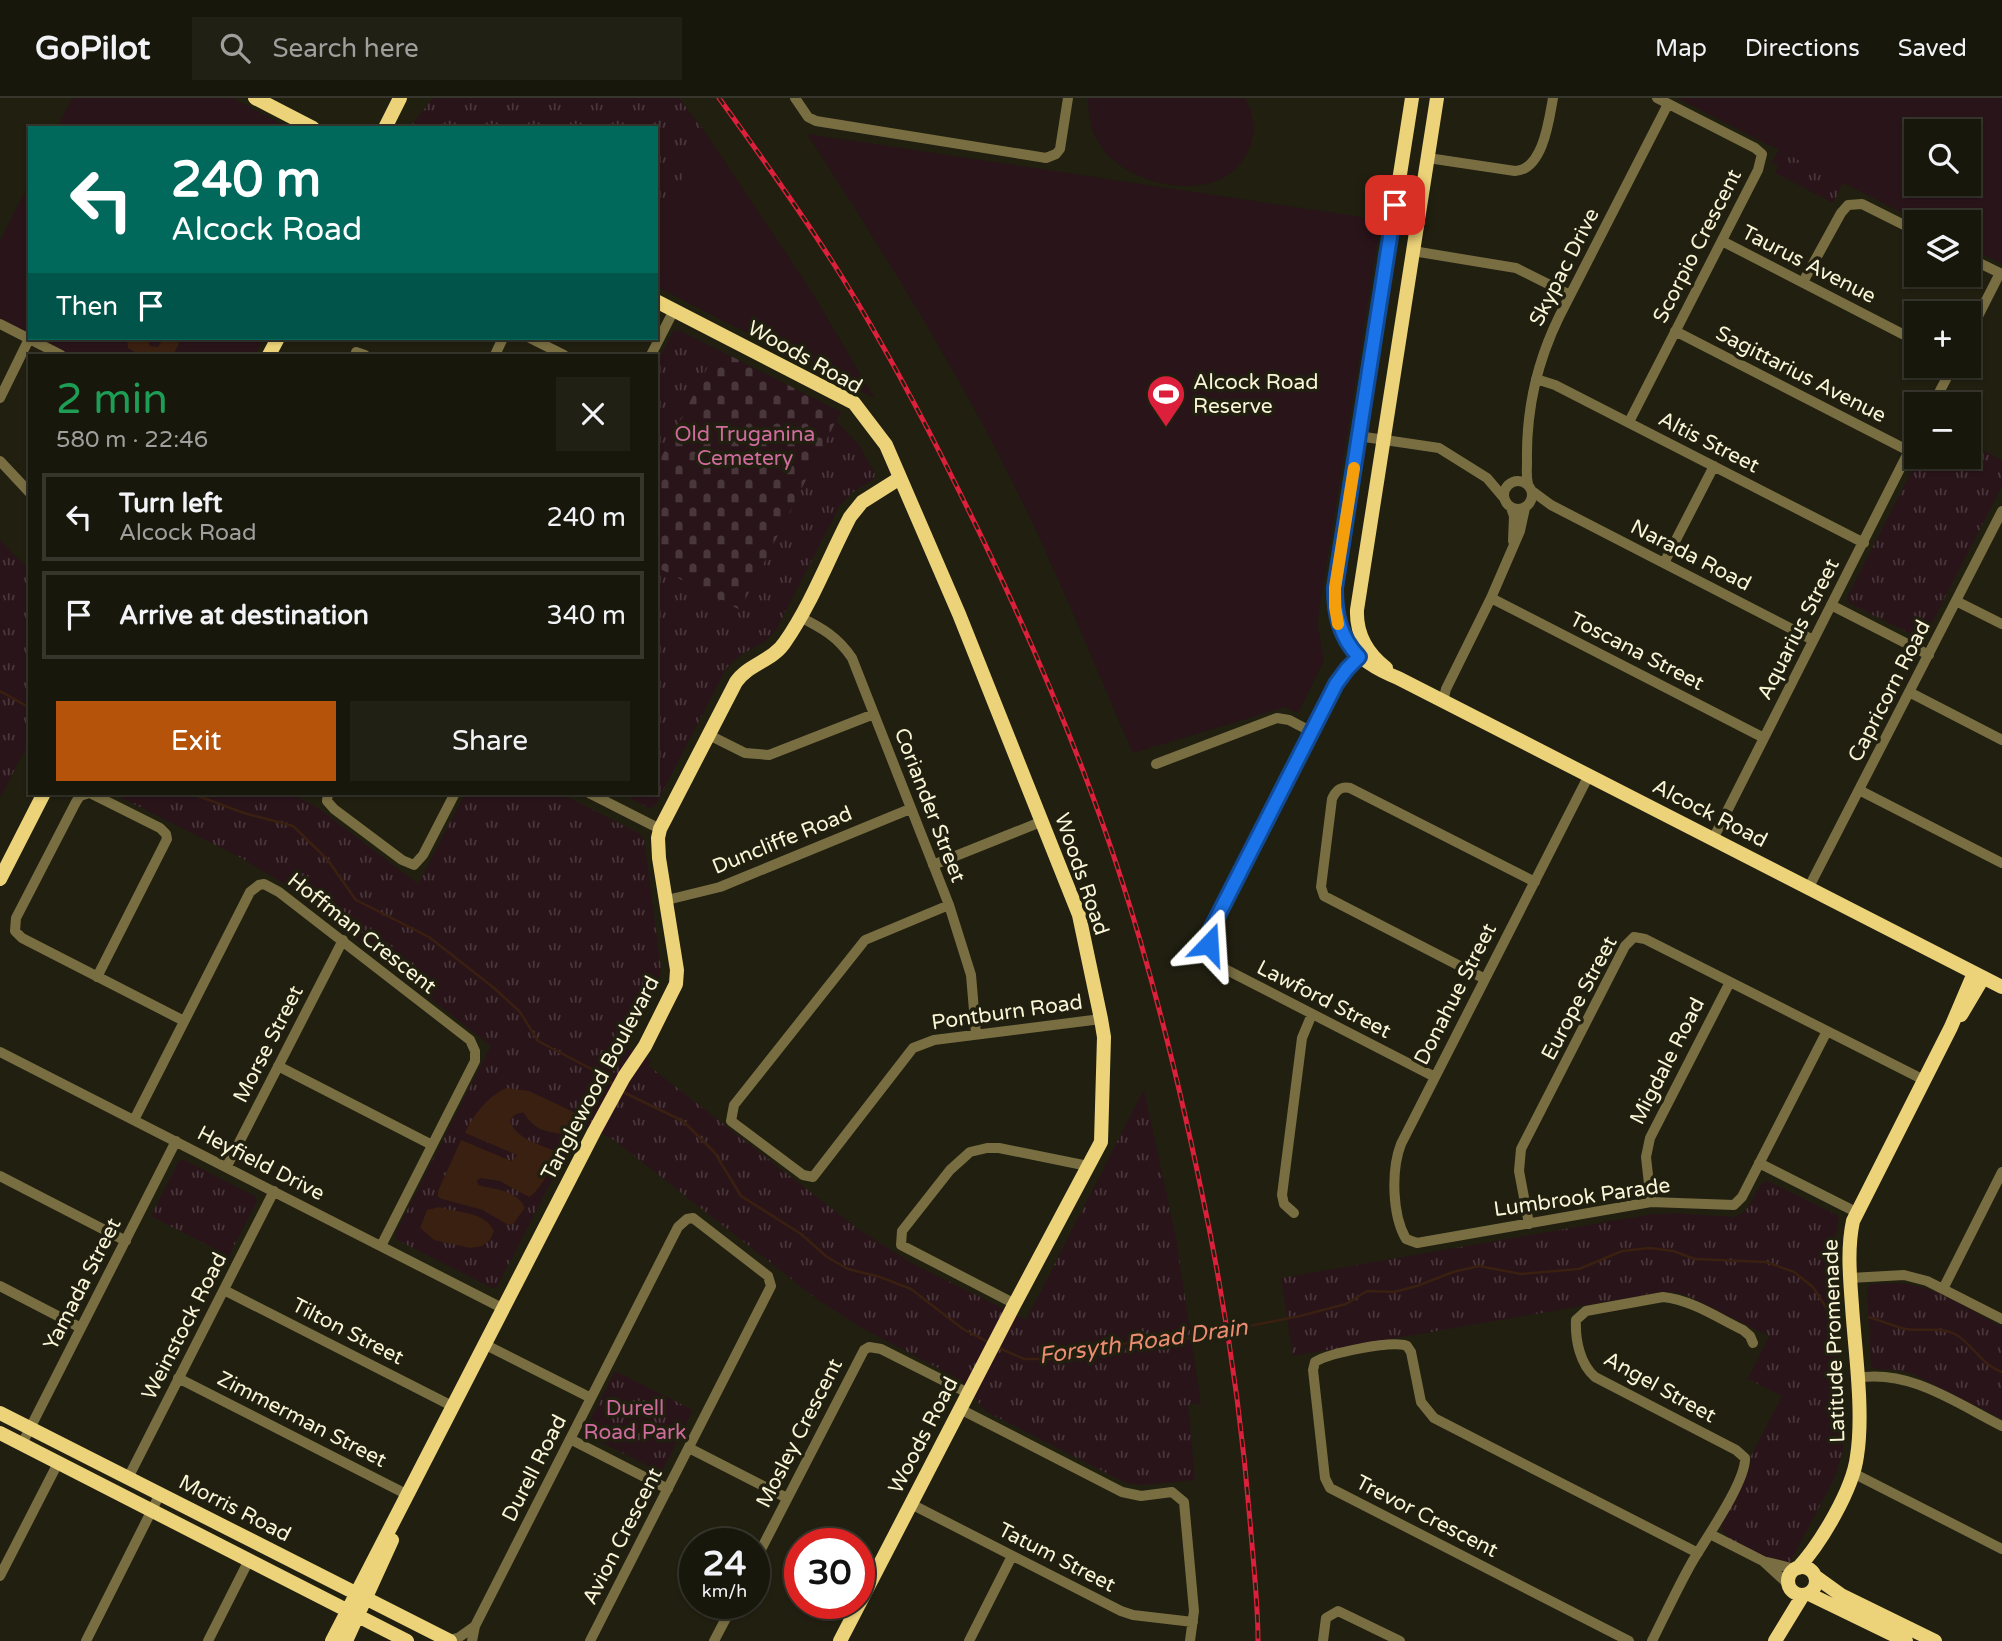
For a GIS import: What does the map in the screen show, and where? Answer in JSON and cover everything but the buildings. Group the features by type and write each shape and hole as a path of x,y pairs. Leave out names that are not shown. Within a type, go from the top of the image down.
{"street":[{"path":"255,98 309,126"},
{"path":"386,126 400,98"},
{"path":"795,98 808,117 816,121 1046,158 1060,149 1068,98"},
{"name":"Alcock Road","path":"1412,98 1335,588 1339,625 1364,653 1371,666 2002,987"},
{"path":"1364,653 1357,610 1437,98"},
{"path":"1428,158 1515,171 1524,170 1532,163 1546,133 1553,98"},
{"name":"Scorpio Crescent","path":"1629,422 1758,170 1762,154 1657,98"},
{"name":"Skypac Drive","path":"1530,488 1527,458 1530,415 1536,379 1549,338 1668,104"},
{"path":"1803,282 1848,205 1862,204 1904,225"},
{"name":"Taurus Avenue","path":"1721,241 1904,335"},
{"path":"1413,251 1516,268 1570,295"},
{"path":"1981,264 2001,274 1981,312"},
{"name":"Woods Road","path":"658,302 854,403 886,445 959,614 1079,915 1104,1037 1101,1142 840,1641"},
{"path":"652,354 674,310"},
{"path":"0,324 28,338"},
{"name":"Sagittarius Avenue","path":"1675,331 1904,448"},
{"path":"0,398 29,340"},
{"path":"31,340 59,354"},
{"path":"534,340 562,354"},
{"name":"Altis Street","path":"1536,379 1555,385 1864,543"},
{"path":"1358,436 1439,448 1486,478 1511,508 1514,516 1513,545"},
{"name":"Skypac Drive","path":"1512,483 1527,458"},
{"path":"0,461 28,491"},
{"name":"Aquarius Street","path":"1713,838 1904,461"},
{"path":"1664,563 1714,466"},
{"name":"Tanglewood Boulevard","path":"353,1614 408,1495 594,1132 663,1012 677,978 658,847 660,829 741,675 779,650 800,617 850,517 862,502 900,478"},
{"path":"1443,701 1446,688 1492,598 1520,531 1526,507 1532,499 1530,488 1522,481 1512,483 1486,478"},
{"path":"1504,498 1505,490 1512,483"},
{"name":"Narada Road","path":"1530,488 1550,505 1814,640"},
{"name":"Narada Road","path":"1526,507 1550,505"},
{"path":"1511,508 1526,507"},
{"name":"Capricorn Road","path":"1808,887 2002,512"},
{"name":"Toscana Street","path":"1492,598 1764,738"},
{"path":"1956,601 2002,624"},
{"path":"1831,605 1928,655"},
{"name":"Coriander Street","path":"800,617 832,634 844,645 852,658 949,905 971,975 976,1034"},
{"name":"Lawford Street","path":"1364,653 1340,678 1208,938 1217,965 1435,1077"},
{"path":"1909,692 2002,740"},
{"path":"709,735 745,753 769,755 874,714"},
{"path":"1156,764 1278,718 1289,720 1312,732"},
{"name":"Donahue Street","path":"1406,1239 1395,1186 1396,1161 1405,1136 1589,775"},
{"path":"1485,979 1324,896 1321,887 1332,799 1345,787 1357,791 1535,882"},
{"path":"1859,790 2002,863"},
{"path":"2,875 43,795"},
{"path":"83,795 76,802 16,918 15,931 22,938 184,1021"},
{"path":"93,795 160,828 167,839 97,977"},
{"path":"328,795 327,801 334,809 402,860 414,865 423,855 454,795"},
{"path":"593,795 660,829"},
{"name":"Duncliffe Road","path":"667,900 720,887 911,809"},
{"path":"933,865 1042,821"},
{"name":"Hoffman Crescent","path":"134,1120 254,887 264,884 270,886 343,940 474,1045 475,1061 381,1246"},
{"name":"Pontburn Road","path":"949,905 865,940 734,1105 730,1121 803,1175 813,1177 913,1048 934,1040 1101,1019"},
{"name":"Europe Street","path":"1529,1224 1520,1171 1521,1149 1629,940 1634,937 1646,939 1924,1080"},
{"name":"Morse Street","path":"227,1166 343,940"},
{"name":"Latitude Promenade","path":"1796,1568 1819,1543 1853,1473 1859,1438 1849,1238 1856,1212 1951,1027 1969,1004 1979,975"},
{"name":"Migdale Road","path":"1651,1202 1646,1164 1648,1143 1730,982"},
{"path":"1294,1213 1284,1204 1282,1195 1302,1038 1312,1014"},
{"name":"Lumbrook Parade","path":"1406,1239 1417,1243 1651,1202 1734,1205 1740,1200 1827,1031"},
{"name":"Heyfield Drive","path":"0,1052 504,1308"},
{"path":"278,1066 432,1145"},
{"name":"Yamada Street","path":"22,1444 176,1142"},
{"path":"1014,1305 901,1245 902,1231 950,1170 970,1153 999,1148 1088,1166"},
{"path":"1759,1163 1856,1212"},
{"path":"1943,1289 2002,1172"},
{"path":"0,1176 126,1241"},
{"name":"Weinstock Road","path":"128,1478 274,1191"},
{"name":"Durell Road","path":"472,1641 475,1626 678,1227 687,1219"},
{"name":"Avion Crescent","path":"590,1641 768,1292 771,1281 699,1221 687,1219"},
{"path":"1850,1278 1904,1275 1927,1280 2002,1319"},
{"path":"0,1286 81,1328"},
{"name":"Tilton Street","path":"224,1290 454,1407"},
{"name":"Angel Street","path":"1710,1534 1743,1471 1745,1458 1736,1450 1595,1377 1586,1368 1581,1357 1576,1324 1580,1315 1586,1311 1663,1297 1674,1298 1743,1331 1753,1343"},
{"name":"Trevor Crescent","path":"1629,1641 1330,1488 1325,1478 1312,1370 1315,1362 1328,1355 1368,1348 1398,1343 1407,1346 1413,1357 1421,1402 1434,1418 1698,1553"},
{"path":"486,1345 591,1398"},
{"name":"Mosley Crescent","path":"770,1532 864,1350 869,1347 881,1349 968,1393"},
{"path":"1857,1378 1887,1376 1906,1379 2002,1426"},
{"name":"Zimmerman Street","path":"178,1378 408,1495"},
{"path":"960,1409 1122,1492 1141,1496 1172,1493 1184,1502 1194,1604 1191,1641"},
{"name":"Morris Road","path":"0,1413 450,1641"},
{"name":"Morris Road","path":"0,1433 407,1641"},
{"path":"570,1439 667,1489"},
{"path":"688,1448 787,1499"},
{"path":"1,1570 58,1463"},
{"path":"1853,1473 2002,1549"},
{"path":"86,1641 160,1494"},
{"name":"Tatum Street","path":"911,1504 1121,1611 1193,1622"},
{"path":"1652,1641 1710,1534 1763,1561 1796,1568 1804,1567 1840,1595 1902,1636"},
{"name":"Latitude Promenade","path":"1815,1574 1819,1543"},
{"path":"969,1641 1012,1556"},
{"path":"208,1641 249,1560"},
{"path":"1763,1561 1793,1592 1806,1594 1902,1636 1935,1641"},
{"path":"1783,1625 1789,1575 1796,1568"},
{"path":"1775,1641 1783,1625 1806,1594 1815,1587 1815,1574"},
{"path":"1322,1641 1326,1618 1334,1612 1343,1612 1400,1641"},
{"path":"332,1641 353,1614"},
{"path":"346,1641 353,1614"},
{"path":"714,1641 726,1619"},
{"path":"450,1641 475,1626"}],"green space":[{"path":"72,98 232,98 286,126 58,126"},
{"path":"433,98 679,98 705,132 658,226 658,126 411,126"},
{"path":"1088,98 1245,98 1253,124 1253,137 1238,167 1222,178 1203,185 1160,183 1121,166 1106,153 1092,127"},
{"path":"1677,98 2002,98 2002,264 1981,253 1981,210 1904,210 1904,214"},
{"path":"705,132 812,292 874,398 658,287 658,226"},
{"name":"Alcock Road Reserve","path":"807,134 1381,220 1317,624 1324,660 1298,713 1285,707 1133,753 1052,566 1000,457 921,316"},
{"path":"1779,150 1843,183 1833,203 1775,173 1778,166 1772,162"},
{"path":"28,186 28,333 0,318 0,241"},
{"path":"679,330 717,349 658,463 658,361 673,331"},
{"path":"44,340 263,340 256,354 70,354"},
{"name":"Old Truganina Cemetery","path":"717,349 841,412 740,610 658,568 658,463"},
{"path":"836,421 860,446 875,474 873,480 853,492 840,505 776,630 763,643 742,654 727,667 655,806 649,808 624,795 658,795 658,568 740,610"},
{"path":"1981,449 2002,460 2002,486 1925,636 1919,638 1849,603 1847,597 1913,469 1981,469"},
{"path":"0,540 28,569 28,744 0,798"},
{"path":"116,795 295,795 318,808 418,884 464,795 563,795 640,834 644,839 661,969 657,988 627,1048 651,1060 649,1066 858,1229 910,1262 1026,1320 1144,1089 1176,1238 1201,1403 1188,1405 1195,1480 1141,1485 1126,1483 985,1411 961,1380 862,1328 818,1300 614,1140 581,1123 497,1287 492,1288 397,1240 395,1234 491,1046 286,885 243,859"},
{"path":"184,1160 255,1196 257,1201 229,1256 151,1216 179,1161"},
{"path":"1767,1181 1839,1216 1833,1251 1843,1450 1835,1477 1789,1564 1744,1547 1728,1537 1722,1528 1722,1522 1750,1467 1751,1456 1782,1396 1748,1379 1769,1336 1688,1296 1674,1292 1656,1293 1293,1356 1281,1278 1646,1215 1674,1213 1733,1217 1746,1210 1758,1189"},
{"path":"1894,1283 1936,1292 2002,1327 2002,1419 1913,1374 1875,1369 1871,1365 1867,1289 1871,1284"},
{"name":"Durell Road Park","path":"615,1371 693,1410 663,1469 658,1471 587,1435 585,1430"}],"shaded area":[{"path":"127,340 148,340 150,346 158,347 162,340 179,340 174,354 137,354 128,348"},
{"path":"506,1088 529,1091 576,1113 573,1126 564,1134 541,1129 524,1113 511,1119 513,1127 523,1137 555,1151 546,1176 529,1197 500,1181 481,1178 477,1180 478,1185 504,1191 521,1202 525,1208 513,1224 508,1225 483,1210 438,1197 438,1191 461,1140 511,1161 517,1155 465,1133 481,1107"},
{"path":"439,1207 484,1220 494,1231 490,1240 482,1246 470,1248 434,1240 420,1228 427,1210"}],"waterway":[{"name":"Forsyth Road Drain","path":"0,691 28,707"},
{"name":"Forsyth Road Drain","path":"195,795 244,813 293,826 327,859 356,900 429,937 520,1012 538,1041 599,1073 615,1086"},
{"name":"Forsyth Road Drain","path":"623,1092 683,1121 715,1153 741,1196 801,1234 827,1257 848,1269 911,1289 963,1329 990,1343"},
{"name":"Forsyth Road Drain","path":"999,1348 1024,1359 1081,1356 1101,1344 1164,1343 1300,1316 1346,1304 1367,1291 1394,1292 1479,1266 1521,1274 1579,1269 1622,1251 1650,1248 1673,1251 1695,1259 1766,1262 1794,1272 1813,1287 1827,1309 1836,1313"},
{"name":"Forsyth Road Drain","path":"1869,1317 1906,1329 1937,1330 1955,1334 1988,1365 2002,1372"}],"railway":[{"path":"719,98 828,254 917,408 1025,630 1066,726 1102,823 1133,916 1158,1004 1190,1138 1216,1266 1235,1380 1244,1456 1258,1641"}],"slow traffic":[{"path":"1338,624 1335,588 1354,468"}],"place":[{"name":"Alcock Road Reserve","path":"1166,428"}],"route":[{"path":"1209,944 1210,931 1336,684 1359,657 1350,647 1339,625 1335,588 1395,205"}]}
